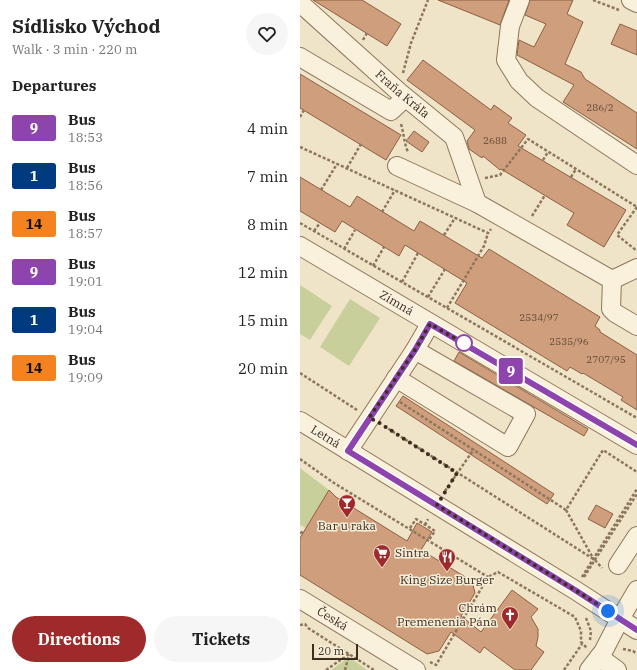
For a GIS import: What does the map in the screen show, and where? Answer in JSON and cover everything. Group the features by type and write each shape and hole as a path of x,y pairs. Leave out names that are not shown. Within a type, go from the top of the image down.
{"street":[{"path":"520,0 510,26 506,60 519,82 537,98 637,165"},
{"name":"Fraňa Kráľa","path":"300,4 402,95 454,137 477,202"},
{"path":"300,56 392,111 402,95"},
{"path":"397,166 477,202 523,230 612,280"},
{"name":"Zimná","path":"300,246 637,445"},
{"path":"612,280 637,268"},
{"path":"612,280 611,310 637,335"},
{"path":"615,314 637,326"},
{"path":"348,451 415,350 430,324"},
{"path":"396,378 508,447 526,414 415,350"},
{"name":"Letná","path":"300,421 575,590 637,630"},
{"path":"612,568 637,536"},
{"path":"617,670 594,664 603,652 637,590"},
{"name":"Česká","path":"304,605 422,666"}],"path":[{"path":"402,95 411,42 428,0"},
{"path":"593,0 630,5"},
{"path":"300,117 304,110"},
{"path":"392,111 399,119 404,136 404,143 416,175"},
{"path":"470,181 500,176 528,139 637,207 617,235 637,251"},
{"path":"347,168 360,144"},
{"path":"300,147 488,233"},
{"path":"543,160 548,152"},
{"path":"322,190 337,164"},
{"path":"571,177 576,169"},
{"path":"382,212 395,190"},
{"path":"523,230 545,195"},
{"path":"447,308 484,246 488,233 499,216"},
{"path":"444,235 455,218"},
{"path":"300,223 637,418"},
{"path":"314,231 320,223"},
{"path":"344,249 355,230"},
{"path":"373,266 384,247"},
{"path":"402,282 418,253"},
{"path":"428,297 445,269"},
{"path":"300,373 593,559 612,568"},
{"path":"425,525 484,433"},
{"path":"300,459 334,483 488,577"},
{"path":"593,559 637,489"},
{"path":"566,510 593,559"},
{"path":"410,528 416,519 435,531 429,540"},
{"path":"433,670 488,577 498,572 575,617 581,631 581,642 594,664"},
{"path":"300,625 304,624 374,670"},
{"path":"564,670 582,644"},
{"path":"326,670 349,654"},
{"path":"345,670 349,654"},
{"path":"422,666 436,665"}],"green space":[{"path":"300,285 332,306 310,340 300,334"},
{"path":"350,299 380,318 349,366 320,347"},
{"path":"300,468 329,490 306,528 300,525"},
{"path":"349,657 367,670 331,670"}],"building":[{"path":"313,0 362,0 401,24 387,46"},
{"path":"438,0 509,0 500,25"},
{"path":"530,0 573,0 567,14 583,22 565,64 581,72 585,79 637,113 637,149 563,102 574,85 517,55 519,40 534,47 546,24 525,15"},
{"path":"620,24 637,31 637,55 611,44"},
{"path":"423,60 491,110 494,105 512,118 508,123 526,135 518,146 626,210 604,247 567,225 574,213 501,169 500,170 483,156 482,158 469,149 467,141 475,130 407,80"},
{"path":"300,74 401,135 386,160 300,108"},
{"path":"414,131 429,142 422,152 406,141"},
{"path":"300,177 350,207 357,196 414,231 420,221 482,258 489,249 600,317 595,326 600,330 600,332 637,355 637,410 621,400 623,397 583,373 582,374 570,367 567,371 455,303 467,283 405,245 399,256 342,221 335,232 300,211"},
{"path":"459,352 588,429 584,436 454,361"},
{"path":"403,396 554,494 547,504 396,406"},
{"path":"329,490 336,497 407,541 417,523 432,532 421,550 472,581 475,593 461,616 481,632 512,590 538,609 531,617 538,629 536,646 544,652 531,670 515,670 484,647 480,653 451,632 439,651 427,654 300,575 300,538"},
{"path":"596,505 613,514 605,528 588,519"}],"bus line":[{"name":"9","path":"637,445 430,324 415,350 348,451 575,590 637,630"}],"place":[{"name":"Bar u raka","path":"347,518"},
{"name":"Sintra","path":"382,568"},
{"name":"King Size Burger","path":"447,572"},
{"name":"Chrám Premenenia Pána","path":"510,630"}],"route":[{"path":"464,343 465,344 430,324 415,350 369,418 378,422 457,473 437,505 608,611"}]}
